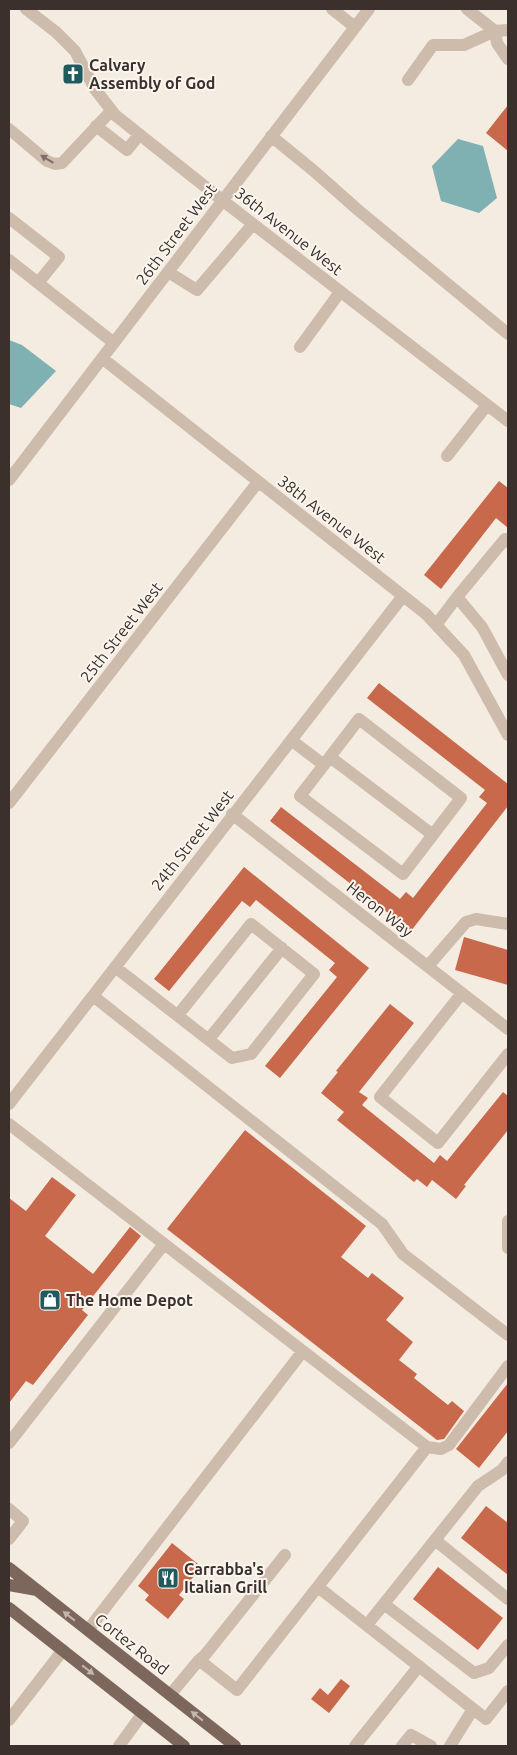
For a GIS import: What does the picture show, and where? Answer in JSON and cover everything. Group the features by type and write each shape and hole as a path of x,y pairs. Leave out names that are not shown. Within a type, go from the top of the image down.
{"main road":[{"name":"Cortez Road","path":"9,1568 235,1746"},
{"path":"9,1585 11,1587 37,1590"},
{"path":"9,1608 184,1746"}],"street":[{"name":"36th Avenue West","path":"26,9 56,32 75,51 95,89 111,111 139,135 508,421"},
{"path":"332,9 355,27"},
{"name":"26th Street West","path":"9,480 369,9"},
{"path":"467,9 502,30"},
{"path":"502,30 497,43 508,59"},
{"path":"408,80 433,45 464,45 502,30"},
{"path":"9,129 47,161 54,164 62,163 111,111"},
{"path":"96,126 127,150 139,135"},
{"path":"272,136 508,334"},
{"path":"9,218 59,257 38,283"},
{"path":"168,272 197,290 253,224"},
{"path":"9,260 114,343"},
{"path":"300,347 340,292"},
{"name":"38th Avenue West","path":"102,358 426,614 464,655 508,735"},
{"path":"447,456 487,404"},
{"name":"25th Street West","path":"9,803 258,482"},
{"path":"436,625 505,539 508,542"},
{"name":"24th Street West","path":"9,1104 232,814 403,596"},
{"path":"457,597 482,627 508,675"},
{"path":"359,719 461,798 433,835 403,874 300,796 359,719"},
{"path":"291,740 327,761 433,835"},
{"name":"Heron Way","path":"232,814 508,1029"},
{"path":"428,966 466,922 476,919 508,924"},
{"path":"116,967 232,1058 251,1054 314,974 250,924 178,1015"},
{"path":"209,1039 282,948"},
{"path":"462,993 380,1096 438,1143 508,1054"},
{"path":"93,996 382,1224 402,1254 508,1335"},
{"path":"9,1124 427,1447 441,1449 449,1445 508,1366"},
{"path":"508,1221 508,1246"},
{"path":"9,1443 164,1244"},
{"path":"88,1630 303,1352"},
{"path":"199,1660 237,1690 427,1447"},
{"path":"367,1625 478,1486 507,1466"},
{"path":"9,1509 23,1521 9,1539"},
{"path":"435,1540 508,1599"},
{"path":"170,1695 205,1655 285,1555"},
{"path":"318,1587 486,1719 508,1691"},
{"path":"384,1604 474,1673 489,1668 508,1645"},
{"path":"9,1720 63,1650"},
{"path":"361,1744 419,1666"},
{"path":"450,1746 473,1709"},
{"path":"120,1746 143,1713"},
{"path":"402,1746 411,1735 431,1746"}],"water":[{"path":"458,139 483,146 497,198 479,213 441,201 432,166"},
{"path":"9,340 22,345 56,371 21,408 9,404"}],"building":[{"path":"508,105 508,151 486,133"},
{"path":"499,481 508,488 508,528 496,518 441,589 424,575"},
{"path":"379,683 508,784 508,806 411,931 270,821 281,807 400,899 406,892 413,898 487,803 479,797 485,790 367,698"},
{"path":"244,867 369,968 280,1078 265,1066 337,977 329,970 335,963 256,900 250,907 242,901 169,991 154,979"},
{"path":"464,937 508,950 508,985 455,970"},
{"path":"390,1004 414,1023 359,1092 368,1098 362,1105 434,1163 440,1155 447,1161 503,1092 508,1096 508,1130 464,1185 466,1186 456,1199 432,1180 427,1187 417,1179 414,1182 337,1120 344,1112 321,1093 338,1072 336,1071"},
{"path":"245,1130 366,1226 341,1257 368,1278 372,1273 404,1298 386,1320 413,1342 399,1360 417,1374 414,1378 448,1405 452,1401 464,1411 444,1439 437,1440 167,1229"},
{"name":"The Home Depot","path":"52,1177 76,1195 45,1236 93,1274 130,1227 141,1236 82,1310 88,1315 33,1385 26,1381 9,1403 9,1198 26,1211"},
{"path":"508,1383 508,1431 479,1468 456,1449"},
{"path":"486,1506 508,1523 508,1575 461,1538"},
{"name":"Carrabba's Italian Grill","path":"172,1543 198,1564 195,1568 198,1571 179,1595 184,1599 168,1619 145,1600 149,1595 138,1586"},
{"path":"438,1567 503,1618 478,1650 413,1599"},
{"path":"341,1679 350,1686 329,1713 311,1699 320,1688 328,1695"}],"place":[{"name":"Calvary Assembly of God","path":"73,74"},
{"name":"The Home Depot","path":"50,1300"},
{"name":"Carrabba's Italian Grill","path":"168,1578"}]}
